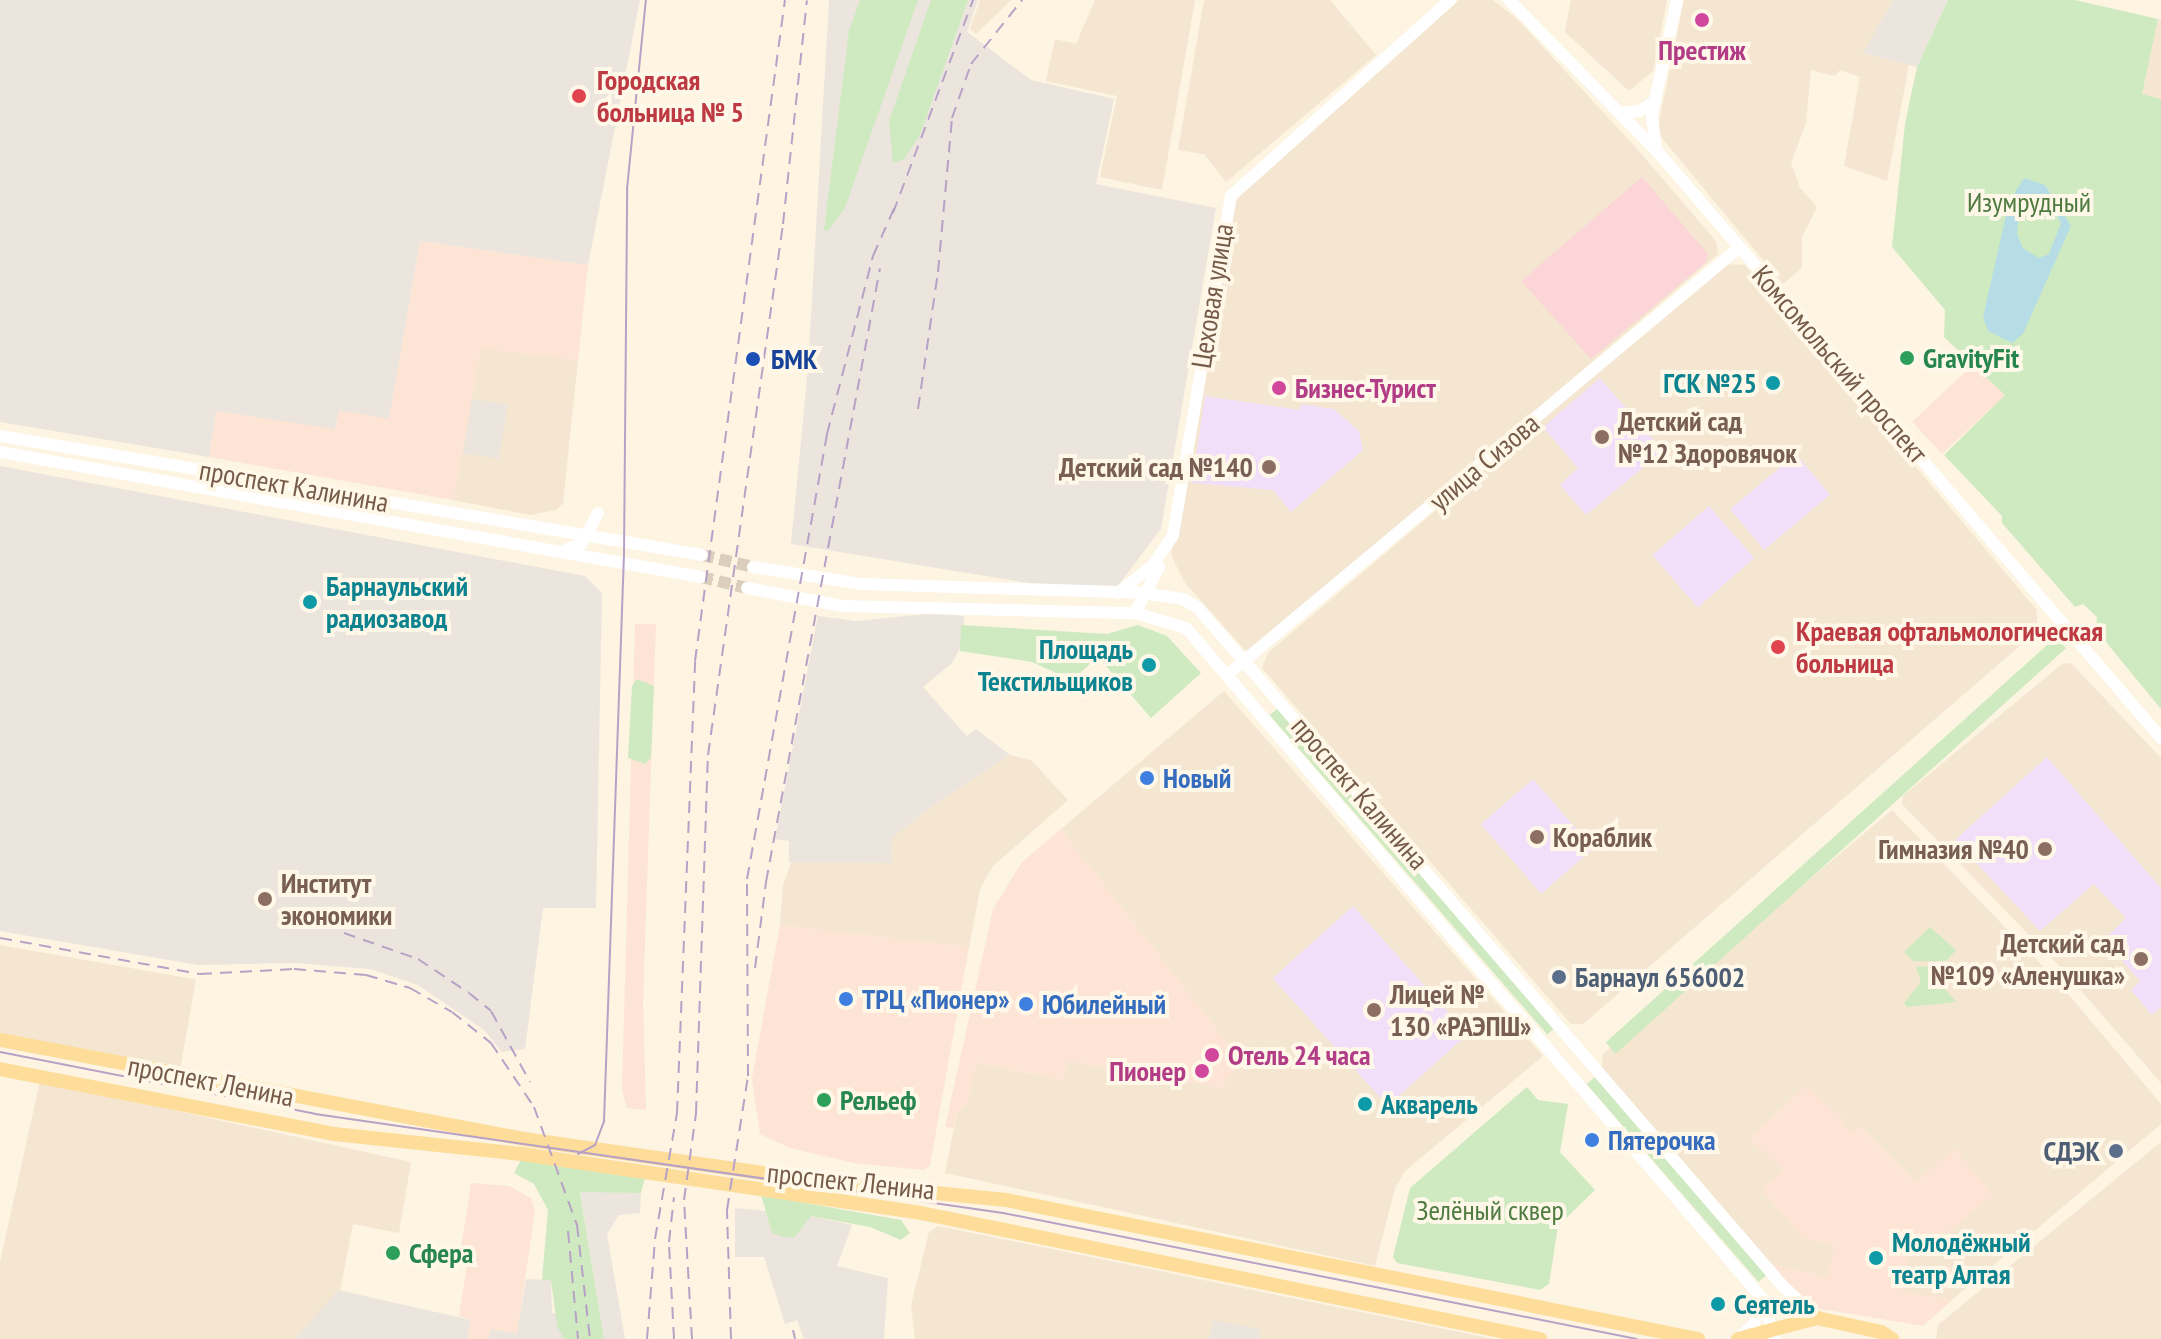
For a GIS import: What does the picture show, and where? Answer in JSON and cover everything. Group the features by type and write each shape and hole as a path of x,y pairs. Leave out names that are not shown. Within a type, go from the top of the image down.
{"main road":[{"name":"Цеховая улица","path":"1135,613 1141,593 1170,544 1231,196 1450,0"},
{"name":"Комсомольский проспект","path":"1509,0 1657,151 2161,738"},
{"path":"1657,151 1651,121 1677,0"},
{"path":"1621,113 1640,111 1655,101"},
{"name":"улица Сизова","path":"1227,675 1247,662 1740,247"},
{"name":"проспект Калинина","path":"0,436 589,533 702,555"},
{"name":"проспект Калинина","path":"0,452 618,559 701,577"},
{"path":"565,550 581,544 598,513"},
{"path":"1115,612 1118,593 1170,544"},
{"name":"проспект Калинина","path":"753,567 861,584 1141,593 1183,599 1198,608 1781,1284 1817,1318"},
{"name":"проспект Калинина","path":"747,588 842,606 1135,613 1186,628 1762,1298 1775,1333"},
{"name":"проспект Ленина","path":"0,1040 523,1146"},
{"name":"проспект Ленина","path":"0,1069 275,1123 523,1146 833,1191 1540,1339"},
{"path":"275,1123 280,1095"},
{"name":"проспект Ленина","path":"833,1191 1006,1200 1698,1339"},
{"path":"1738,1339 1754,1324 1762,1298 1781,1284"},
{"path":"1738,1339 1775,1333 1817,1318 1881,1332 1892,1339"}],"shaded area":[{"path":"0,0 640,0 588,265 420,241 389,419 339,410 335,429 216,411 209,457 0,422"},
{"path":"829,0 978,0 967,32 1031,80 1114,99 1096,184 1216,208 1161,529 1114,591 1047,586 791,544 808,368"},
{"path":"980,0 1011,0 976,34 970,29"},
{"path":"1095,0 1195,0 1162,190 1100,177 1117,96 1046,81 1055,39 1076,44"},
{"path":"1204,0 1330,0 1376,55 1226,182 1204,154 1178,150"},
{"path":"1459,0 1493,0 1518,20 1638,150 1716,241 1718,254 1255,650 1245,650 1185,583 1171,555 1236,197"},
{"path":"1571,0 1667,0 1653,71 1629,91 1565,32"},
{"path":"1684,0 1893,0 1863,53 1909,65 1887,181 1844,166 1860,77 1840,70 1835,76 1811,70 1806,123 1791,163 1800,188 1817,207 1802,237 1802,268 1783,284 1657,132"},
{"path":"1893,0 1948,0 1917,67 1863,53"},
{"path":"2158,19 2161,20 2161,99 2142,94"},
{"path":"1642,177 1708,254 1705,263 1591,359 1521,281"},
{"path":"420,241 588,265 578,360 481,349 453,500 209,457 216,411 336,428 338,410 389,418"},
{"path":"1726,264 1745,265 2036,609 2038,630 1583,1024 1571,1024 1262,668 1268,653"},
{"path":"481,348 578,360 563,503 556,510 530,515 453,500"},
{"path":"1975,363 2005,395 1942,454 1912,422"},
{"name":"Детский сад №12 Здоровячок","path":"1600,378 1663,451 1586,515 1560,485 1578,468 1543,427"},
{"name":"Детский сад №140","path":"1205,396 1300,410 1301,404 1334,409 1359,431 1363,450 1291,512 1273,490 1192,483"},
{"path":"472,399 508,405 499,459 463,453"},
{"path":"1796,454 1830,495 1764,550 1730,509"},
{"path":"0,466 585,576 602,593 596,908 543,908 525,1049 502,1052 484,1030 418,985 370,969 294,963 198,965 0,931"},
{"path":"1709,506 1754,558 1698,607 1652,555"},
{"path":"936,613 964,616 963,643 952,663 923,687 967,736 976,729 1010,755 936,803 892,838 891,863 789,862 789,841 775,839 818,616 856,621"},
{"path":"635,624 656,624 643,1001 646,1110 627,1108 622,1089"},
{"path":"2071,663 2161,758 2161,1083 2064,971 1902,804 1903,796 2062,664"},
{"path":"1224,691 1543,1056 1405,1171 1395,1188 1375,1266 945,1173 957,1113 968,1102 976,1063 1063,1080 1068,1061 1222,1088 1241,1060 1061,829"},
{"path":"1010,755 1031,760 1068,800 993,866 980,889 969,947 780,925 783,885 791,862 891,863 892,838 936,803"},
{"name":"Гимназия №40","path":"2047,757 2161,888 2161,1007 2152,1015 2131,990 2140,981 2104,940 2126,918 2094,884 2040,931 1955,840"},
{"name":"Кораблик","path":"1533,779 1593,848 1541,894 1481,824"},
{"path":"1892,810 2058,982 2161,1104 2161,1124 1952,1300 1901,1292 1909,1251 1954,1149 1916,1182 1861,1127 1849,1133 1842,1118 1807,1086 1769,1120 1757,1142 1783,1170 1761,1189 1803,1238 1835,1245 1828,1277 1770,1264 1602,1068 1603,1054"},
{"path":"1061,829 1241,1060 1222,1088 1068,1061 1064,1080 977,1063 968,1102 957,1113 953,1128 945,1127 993,909 1022,862"},
{"name":"Лицей № 130 «РАЭПШ»","path":"1353,906 1468,1034 1388,1106 1273,978"},
{"name":"ТРЦ «Пионер»","path":"780,925 969,947 930,1165 924,1170 854,1163 790,1148 760,1134 752,1078"},
{"path":"0,945 196,980 181,1066 0,1034"},
{"path":"40,1081 411,1162 399,1233 353,1224 340,1291 295,1339 0,1339 0,1262"},
{"path":"1807,1085 1842,1118 1849,1132 1861,1127 1916,1182 1954,1148 1994,1195 1922,1253 1910,1251 1902,1292 1952,1300 1923,1326 1810,1307 1770,1264 1827,1277 1835,1246 1803,1238 1761,1189 1783,1170 1749,1139"},
{"path":"2161,1142 2161,1339 1936,1339 1938,1325"},
{"path":"471,1183 509,1186 531,1198 535,1211 517,1334 491,1329 489,1339 467,1339 471,1320 459,1316 468,1257 460,1255"},
{"path":"580,1191 641,1193 640,1213 619,1215 607,1234 625,1339 604,1339"},
{"path":"735,1208 766,1211 772,1232 794,1237 811,1216 852,1225 837,1266 888,1278 884,1339 804,1339 797,1320 785,1324 764,1257 735,1257"},
{"path":"938,1226 1494,1339 915,1339 911,1305 929,1232"},
{"path":"526,1279 551,1280 552,1313 560,1315 564,1339 489,1339 491,1329 517,1334"},
{"path":"338,1290 471,1320 467,1339 295,1339"},
{"path":"1213,1320 1261,1329 1259,1339 1209,1339"}],"green space":[{"path":"860,0 918,0 845,208 828,231 824,230 849,31"},
{"path":"931,0 968,0 920,135 904,159 893,163 889,121"},
{"name":"Изумрудный","path":"1948,0 2075,0 2158,19 2142,94 2161,99 2161,709 2096,630 2097,617 2083,604 2075,607 2002,523 2002,516 1944,455 2005,395 1944,337 1945,310 1892,247 1905,124 1917,67"},
{"path":"961,625 1107,634 1138,625 1167,636 1201,673 1151,718 1098,657 1072,680 1032,662 960,651"},
{"path":"2056,637 2066,648 1616,1054 1606,1042"},
{"path":"637,679 654,686 651,758 645,764 628,758 632,686"},
{"path":"1278,708 1556,1027 1547,1034 1270,715"},
{"path":"1930,927 1956,950 1946,961 1913,961 1904,952"},
{"path":"1942,966 1938,981 1956,1002 1907,1007 1904,1003 1921,982 1916,967"},
{"path":"1595,1077 1767,1275 1759,1282 1587,1084"},
{"name":"Зелёный сквер","path":"1527,1087 1538,1100 1568,1104 1560,1152 1595,1190 1558,1226 1549,1284 1540,1290 1397,1263 1393,1257 1410,1188"},
{"path":"521,1160 645,1178 641,1193 580,1192 604,1339 564,1339 557,1326 551,1280 542,1280 548,1210 534,1184 514,1173"},
{"path":"761,1195 901,1220 910,1233 901,1240 870,1227 811,1216 794,1238 781,1236 772,1233"}],"water":[{"path":"2024,178 2045,185 2071,226 2023,334 2012,343 1988,331 1983,317 2009,202","holes":["2036,199 2053,207 2061,223 2049,254 2039,258 2023,248 2017,234 2019,214"]}],"tunnel":[{"path":"702,555 753,567"},
{"path":"701,577 747,588"}],"tram line":[{"path":"578,1154 595,1145 604,1121 624,554 627,189 646,0"},
{"path":"0,1052 315,1114 1003,1213 1637,1339"}],"railway":[{"path":"647,1339 655,1239 677,1113 695,661 785,0"},
{"path":"692,1339 684,1200 696,1113 708,755 783,224 807,0"},
{"path":"893,213 973,0"},
{"path":"918,409 938,272 952,118 971,64 1022,0"},
{"path":"731,1339 727,1210 748,1076 747,879 827,434 873,256 896,204"},
{"path":"755,968 766,882 880,268"},
{"path":"344,933 418,959 469,993 491,1011 530,1082"},
{"path":"0,938 200,974 294,969 366,975 410,988 452,1012 491,1043 534,1107 577,1225 590,1339"},
{"path":"674,1197 669,1242 674,1339"},
{"path":"568,1231 578,1339"},
{"path":"793,1330 795,1339"}],"place":[{"name":"Престиж","path":"1702,20"},
{"name":"Городская больница № 5","path":"579,96"},
{"name":"GravityFit","path":"1907,358"},
{"name":"БМК","path":"753,359"},
{"name":"ГСК №25","path":"1773,383"},
{"name":"Бизнес-Турист","path":"1279,388"},
{"name":"Детский сад №12 Здоровячок","path":"1602,437"},
{"name":"Детский сад №140","path":"1269,467"},
{"name":"Барнаульский радиозавод","path":"310,602"},
{"name":"Краевая офтальмологическая больница","path":"1778,647"},
{"name":"Площадь Текстильщиков","path":"1149,665"},
{"name":"Новый","path":"1147,778"},
{"name":"Кораблик","path":"1537,837"},
{"name":"Гимназия №40","path":"2045,849"},
{"name":"Институт экономики","path":"265,899"},
{"name":"Детский сад №109 «Аленушка»","path":"2141,959"},
{"name":"Барнаул 656002","path":"1559,977"},
{"name":"ТРЦ «Пионер»","path":"846,999"},
{"name":"Юбилейный","path":"1026,1004"},
{"name":"Лицей № 130 «РАЭПШ»","path":"1374,1010"},
{"name":"Отель 24 часа","path":"1212,1055"},
{"name":"Пионер","path":"1202,1071"},
{"name":"Рельеф","path":"824,1100"},
{"name":"Акварель","path":"1365,1104"},
{"name":"Пятерочка","path":"1592,1140"},
{"name":"СДЭК","path":"2116,1151"},
{"name":"Сфера","path":"393,1253"},
{"name":"Молодёжный театр Алтая","path":"1876,1258"},
{"name":"Сеятель","path":"1718,1304"}]}
